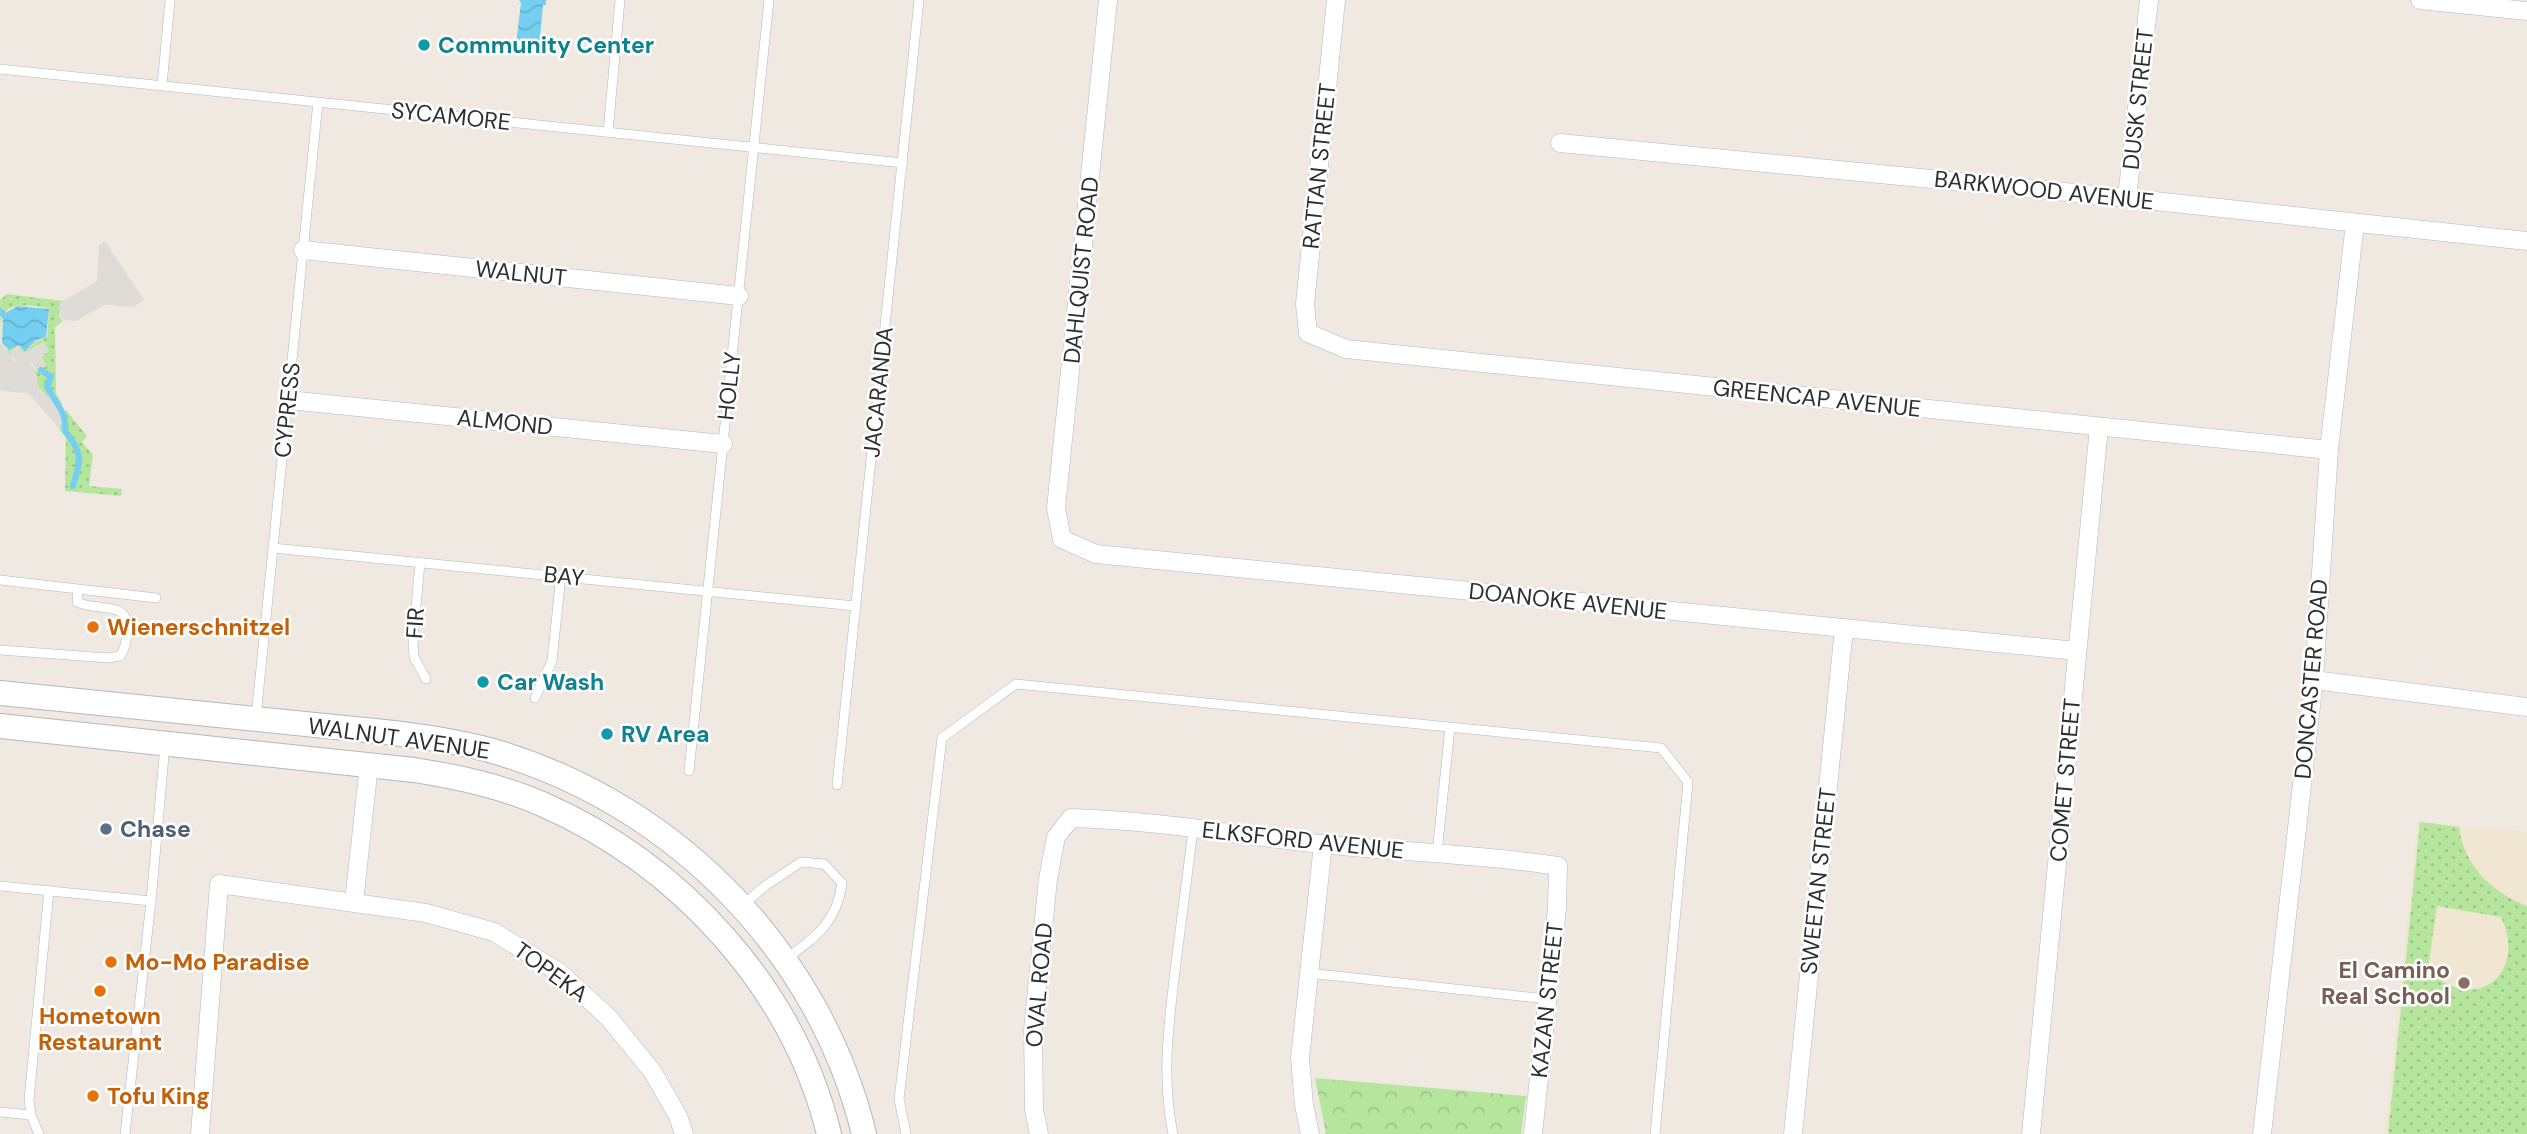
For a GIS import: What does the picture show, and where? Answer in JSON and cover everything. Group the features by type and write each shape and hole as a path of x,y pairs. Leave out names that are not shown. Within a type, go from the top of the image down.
{"main road":[{"name":"WALNUT AVENUE","path":"0,693 435,739 475,746 533,764 605,798 650,825 700,865 742,906 785,960 813,1004 841,1061 864,1134"},
{"name":"WALNUT AVENUE","path":"0,726 369,765 456,777 520,796 581,823 653,869 707,918 757,979 800,1053 822,1108 829,1134"}],"street":[{"name":"DAHLQUIST ROAD","path":"1062,539 1056,508 1108,0"},
{"name":"RATTAN STREET","path":"1308,332 1305,304 1336,0"},
{"name":"DUSK STREET","path":"2127,198 2149,0"},
{"path":"2420,0 2527,11"},
{"name":"BARKWOOD AVENUE","path":"1560,142 2527,241"},
{"name":"DONCASTER ROAD","path":"2262,1134 2314,680 2329,450 2355,223"},
{"name":"WALNUT","path":"303,250 738,296"},
{"name":"GREENCAP AVENUE","path":"1308,332 1346,349 2329,450"},
{"name":"ALMOND","path":"288,400 723,444"},
{"name":"COMET STREET","path":"2031,1134 2099,427"},
{"name":"DOANOKE AVENUE","path":"1062,539 1096,555 2077,651"},
{"name":"SWEETAN STREET","path":"1793,1134 1844,628"},
{"path":"2314,680 2527,707"},
{"path":"354,902 369,765"},
{"name":"ELKSFORD AVENUE","path":"1056,837 1071,818 1114,819 1323,844 1513,859 1558,866"},
{"name":"OVAL ROAD","path":"1039,1134 1034,1109 1033,1030 1048,879 1056,837"},
{"path":"1310,1134 1304,1105 1300,1058 1323,844"},
{"name":"KAZAN STREET","path":"1533,1134 1557,908 1558,866"},
{"name":"TOPEKA","path":"200,1134 219,884 426,914 494,932 560,973 609,1018 652,1071 678,1116 684,1134"}],"lane":[{"path":"162,86 170,0"},
{"path":"608,132 620,0"},
{"name":"HOLLY","path":"689,771 769,0"},
{"name":"JACARANDA","path":"837,785 919,0"},
{"name":"SYCAMORE","path":"0,69 903,163"},
{"name":"CYPRESS","path":"256,719 318,102"},
{"name":"BAY","path":"273,548 855,606"},
{"name":"FIR","path":"420,563 413,639 414,657 426,679"},
{"path":"535,698 552,661 561,575"},
{"path":"0,580 156,598"},
{"path":"0,650 108,658 120,656 125,649 128,620 125,614 116,610 87,607 77,602 78,590"},
{"path":"906,1134 899,1099 942,738 1016,684 1661,748 1688,782 1655,1134"},
{"path":"1437,853 1450,727"},
{"path":"125,1134 165,743"},
{"path":"1173,1134 1165,1079 1167,1035 1193,830"},
{"path":"742,906 765,886 801,862 824,864 842,883 839,902 818,936 785,960"},
{"path":"0,886 150,901"},
{"path":"38,1134 29,1100 49,890"},
{"path":"1309,973 1547,999"},
{"path":"0,1112 31,1115"}],"shaded area":[{"path":"105,241 144,300 133,307 104,305 76,321 64,320 60,316 60,303 97,281 99,245"},
{"path":"0,342 14,362 16,360 10,352 19,347 25,354 43,342 49,351 40,357 46,366 37,372 32,363 30,365 37,376 38,387 42,393 52,398 58,406 62,419 59,428 29,394 0,390"},
{"name":"El Camino Real School","path":"2418,821 2527,832 2527,1134 2385,1134"}],"green space":[{"path":"7,294 63,301 60,303 59,316 63,321 55,327 56,393 62,404 59,407 40,389 30,365 37,372 46,366 41,357 49,351 43,342 24,354 18,346 10,352 14,361 1,343 7,350 19,345 25,353 35,342 47,337 49,308 15,306 9,309 2,319 1,342 0,300"},
{"path":"66,410 87,436 82,442 93,455 89,486 122,489 121,496 65,491 66,437 59,429 63,419 61,413"},
{"name":"El Camino Real School","path":"2420,822 2459,827 2467,854 2482,876 2503,894 2527,906 2527,1134 2388,1134","holes":["2437,906 2501,917 2507,936 2508,954 2503,969 2494,981 2481,988 2466,989 2448,984 2430,972 2428,969"]},
{"path":"1315,1078 1526,1096 1521,1134 1326,1134"}],"water":[{"path":"519,0 546,0 546,5 543,5 539,47 516,44 521,3"},
{"path":"18,306 49,309 46,337 35,341 25,352 19,345 9,350 2,343 3,319 0,307 5,313"}],"waterway":[{"path":"41,370 51,377 47,386 62,412 65,431 78,451 79,463 73,486"}],"place":[{"name":"Community Center","path":"424,45"},
{"name":"Wienerschnitzel","path":"93,627"},
{"name":"Car Wash","path":"483,682"},
{"name":"RV Area","path":"607,734"},
{"name":"Chase","path":"106,829"},
{"name":"Mo-Mo Paradise","path":"111,962"},
{"name":"El Camino Real School","path":"2464,983"},
{"name":"Hometown Restaurant","path":"100,991"},
{"name":"Tofu King","path":"93,1096"}]}
